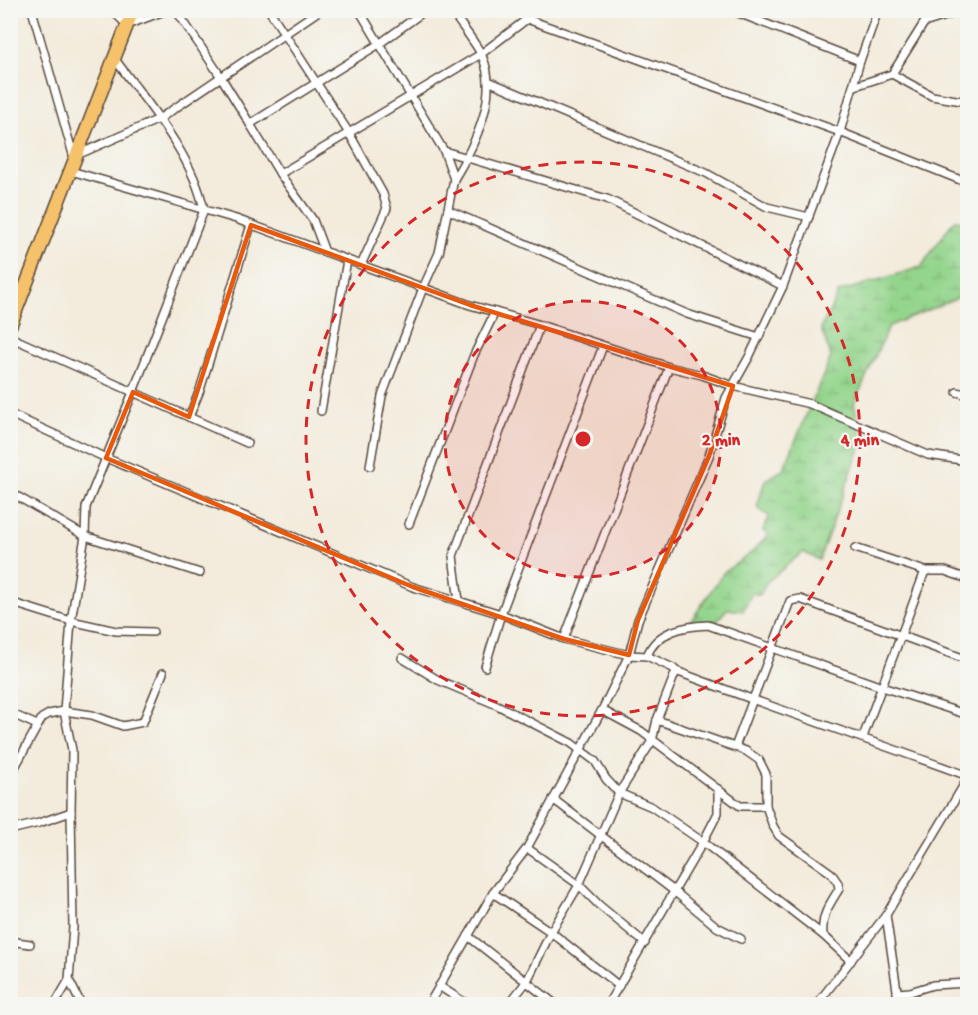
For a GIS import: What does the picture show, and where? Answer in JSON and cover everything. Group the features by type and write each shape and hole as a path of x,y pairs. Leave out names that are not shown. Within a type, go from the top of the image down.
{"highway":[{"path":"10,326 133,10"}],"street":[{"path":"32,10 74,162"},
{"path":"116,10 117,15 127,25 168,10"},
{"path":"176,10 221,77 280,174 314,220 325,252"},
{"path":"269,10 349,133 383,194 387,208 361,265"},
{"path":"74,162 159,120 320,10"},
{"path":"359,10 444,151 454,179"},
{"path":"250,124 379,44 426,10"},
{"path":"370,466 382,396 423,288 439,253 454,179 468,157 484,123 488,81 482,54 451,10"},
{"path":"280,174 482,54 527,19 532,10"},
{"path":"731,10 860,61"},
{"path":"429,1005 493,893 527,848 603,710 629,655 638,620 709,456 726,398 759,338 783,286 840,132 855,86 860,61 878,10"},
{"path":"855,86 892,74 924,23 968,11"},
{"path":"527,19 840,132 968,183"},
{"path":"55,1005 69,980 73,927 72,750 63,711 71,621 85,536 86,507 134,392 204,210 200,189 159,120 114,58"},
{"path":"892,74 932,96 968,102"},
{"path":"488,81 706,173 767,207 809,217"},
{"path":"444,151 607,199 783,286"},
{"path":"74,162 401,281 669,367 733,386 810,404 928,455 968,461"},
{"path":"448,210 687,314 759,338"},
{"path":"189,417 200,390 251,225"},
{"path":"321,411 347,260"},
{"path":"409,524 474,355 495,312"},
{"path":"459,601 453,556 540,325"},
{"path":"10,337 247,443"},
{"path":"485,667 501,614 603,346"},
{"path":"564,639 669,367"},
{"path":"957,392 968,395"},
{"path":"10,414 106,458 413,587 501,614 564,639 629,655 646,656 676,671 753,701 863,737 968,777 886,915 817,1005"},
{"path":"10,492 85,536 200,573"},
{"path":"855,548 925,571 945,571 968,579"},
{"path":"863,737 925,571"},
{"path":"735,747 790,601 794,599 800,599 968,660"},
{"path":"10,602 71,621 116,631 153,632"},
{"path":"646,656 650,646 661,636 682,628 708,625 968,715"},
{"path":"402,658 438,680 497,705 571,743 595,761 606,779 619,793 652,807 703,842 823,935 851,961"},
{"path":"509,1005 527,981 551,932 579,885 619,793 652,741 657,720 676,671"},
{"path":"10,776 42,718 63,711 92,715 123,726 143,722 163,673"},
{"path":"603,710 630,724 741,806 765,806"},
{"path":"10,713 38,725"},
{"path":"657,720 746,751 759,760 766,774 765,806 772,826 779,836 831,873 838,883 839,889 828,904 823,917 823,935"},
{"path":"608,1005 718,813 718,789"},
{"path":"553,799 674,891 717,927 741,939"},
{"path":"10,830 71,813"},
{"path":"527,848 579,885 645,944"},
{"path":"493,893 551,932 618,986"},
{"path":"886,915 899,1005"},
{"path":"468,936 555,1005"},
{"path":"10,941 30,944"},
{"path":"69,980 81,1005"},
{"path":"897,993 910,992 933,985 968,983"},
{"path":"439,986 467,1005"}],"highlighted area":[{"path":"251,225 470,305 733,386 709,456 638,620 629,655 564,639 413,587 106,458 133,392 189,417"}],"green space":[{"path":"954,220 967,221 967,294 889,326 854,404 863,440 819,560 803,552 767,582 760,595 752,593 743,611 727,609 716,622 689,624 723,573 752,552 768,536 763,530 769,516 757,508 765,480 783,470 831,357 821,328 839,292 921,267"}]}
